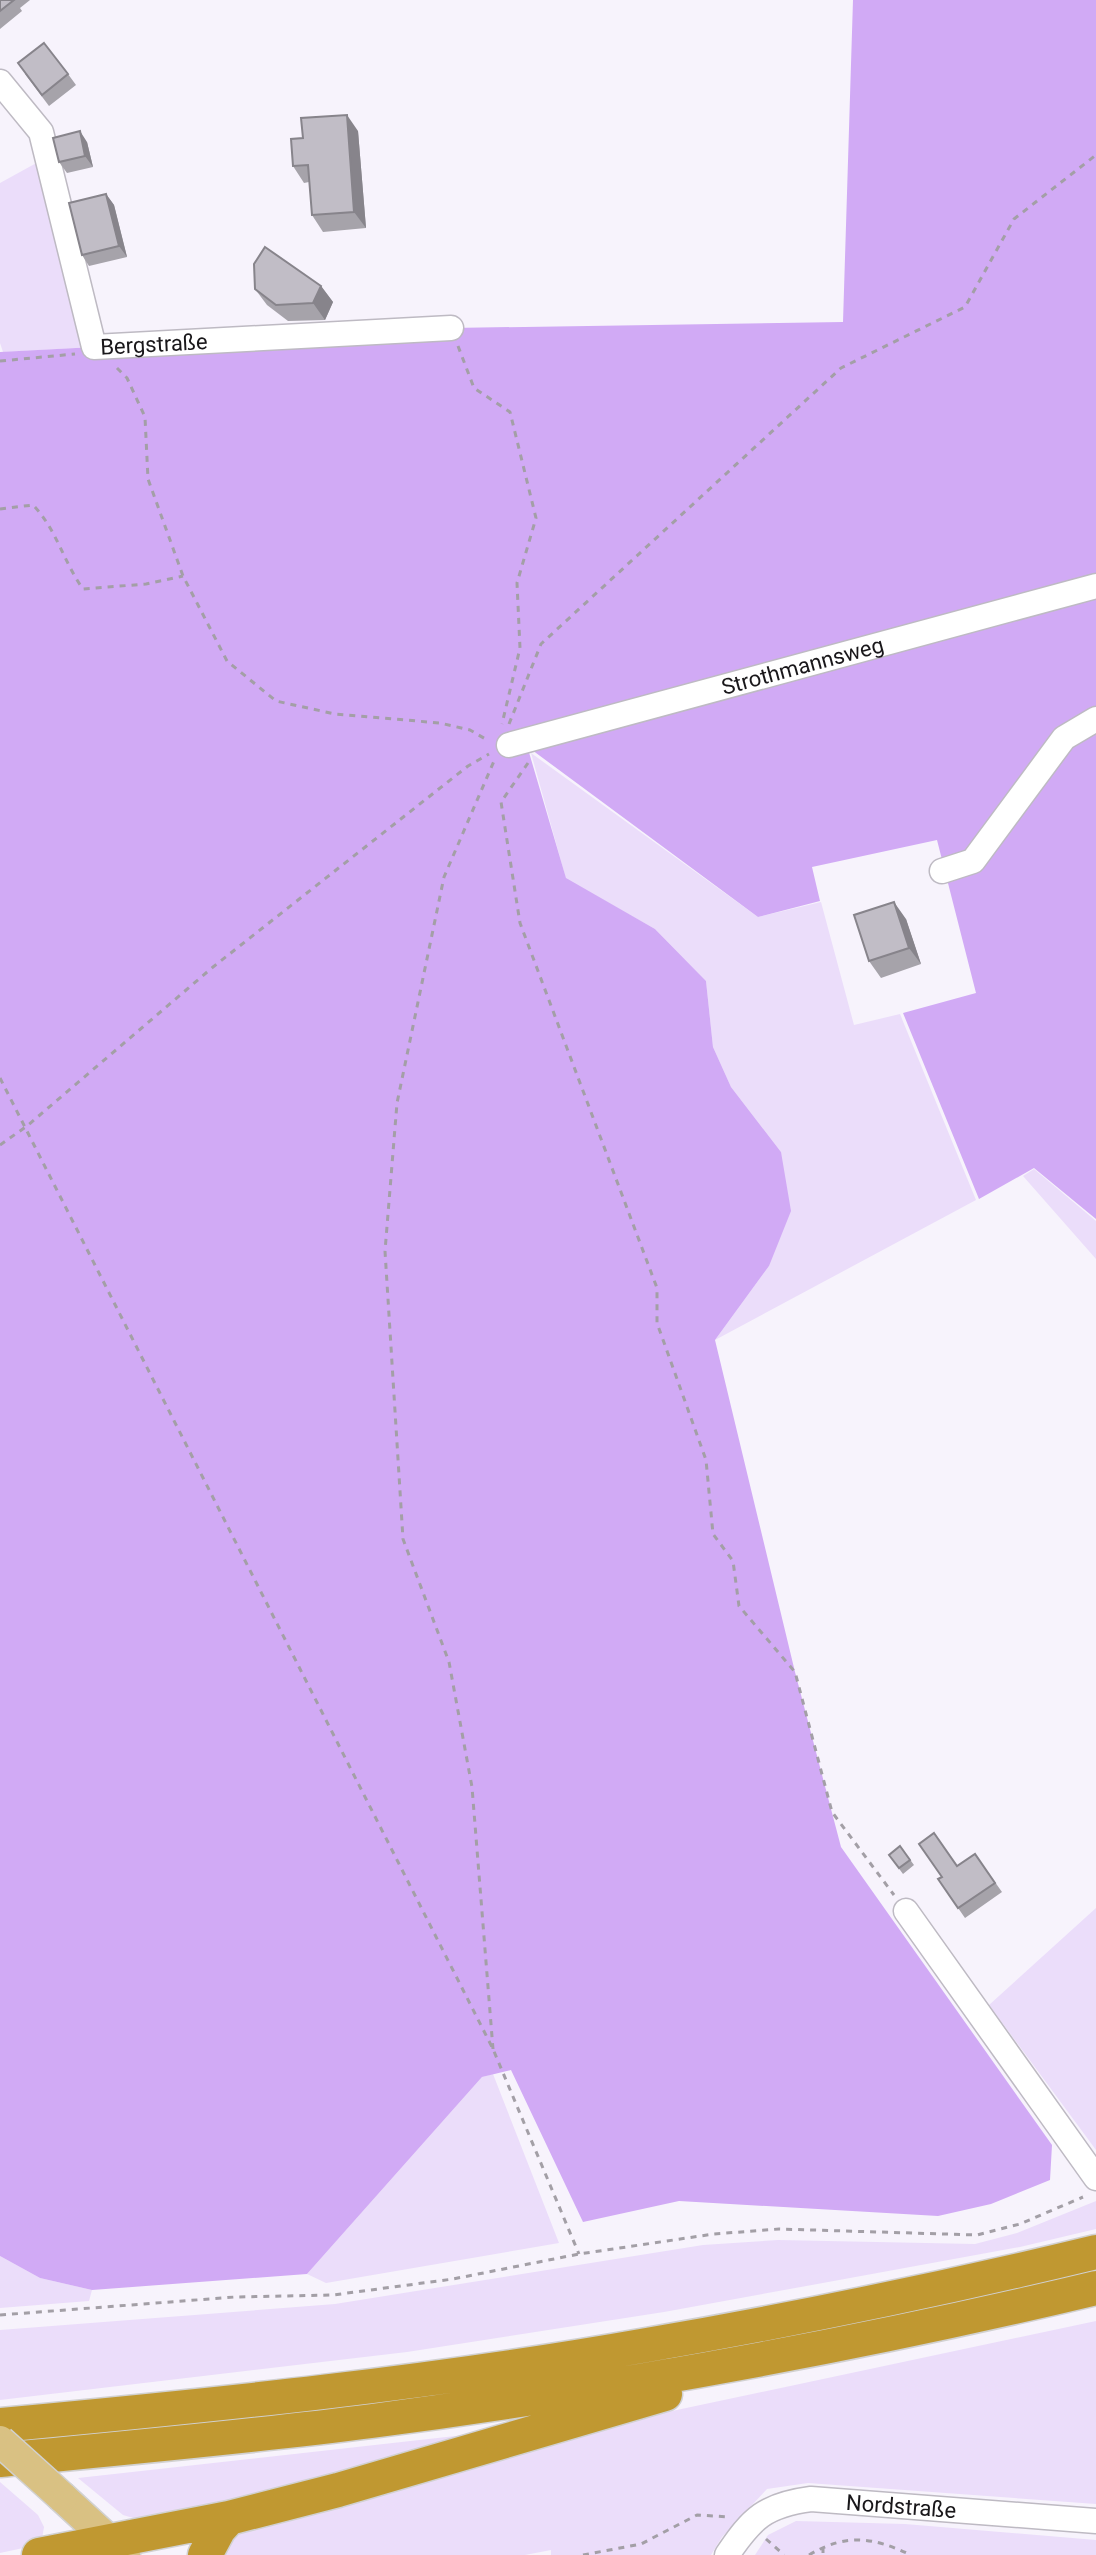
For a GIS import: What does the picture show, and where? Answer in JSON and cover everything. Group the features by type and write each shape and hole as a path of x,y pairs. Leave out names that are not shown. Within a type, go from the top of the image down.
{"highway":[{"path":"0,2425 366,2387 646,2346 888,2299 1096,2252"},
{"path":"0,2460 373,2420 654,2377 842,2342 1096,2288"},
{"path":"39,2555 118,2548 338,2490 842,2342"},
{"path":"205,2555 219,2529 229,2518"}],"main road":[{"path":"0,2441 118,2548"}],"street":[{"name":"Bergstraße","path":"0,82 41,132 94,347 451,328"},
{"name":"Strothmannsweg","path":"500,743 1096,586"},
{"path":"942,871 973,861 1064,738 1096,719"},
{"path":"906,1911 1090,2187"},
{"name":"Nordstraße","path":"727,2555 749,2524 767,2509 811,2499 1096,2521"}],"path":[{"path":"493,2049 472,1787 449,1662 403,1539 385,1251 397,1103 444,877 541,644 841,368 965,307 1014,219 1096,155"},
{"path":"0,1145 27,1126 213,967 500,743 520,648 517,583 536,518 510,412 474,388 451,328"},
{"path":"0,361 76,354 94,347 127,378 145,417 148,479 183,576 227,661 276,701 335,714 440,723 470,730 530,760 501,802 520,923 657,1288 657,1323 706,1460 713,1534 733,1561 739,1606 795,1672 832,1812 906,1911"},
{"path":"0,509 33,505 48,520 59,541 66,565 83,589 146,584 183,576"},
{"path":"0,1078 493,2049 579,2254"},
{"path":"0,2315 235,2297 333,2295 453,2279 579,2254 714,2234 779,2229 977,2235 1020,2224 1090,2187"},
{"path":"583,2555 641,2544 697,2515 722,2515 749,2524"},
{"path":"809,2555 848,2538 892,2546 911,2555"},
{"path":"823,2547 823,2555"}],"shaded area":[{"path":"853,0 1096,0 1096,576 523,732 566,878 655,929 706,981 713,1047 731,1087 781,1152 791,1211 769,1266 715,1340 795,1672 841,1847 1052,2145 1050,2180 991,2204 938,2216 679,2201 583,2222 511,2070 482,2077 307,2274 92,2290 40,2278 0,2256 0,352 451,328 843,322"},
{"path":"40,161 94,347 3,352 0,343 0,183"},
{"path":"1096,596 1096,1219 1034,1168 979,1199 903,1013 976,993 937,840 812,867 820,901 758,917 532,750"},
{"path":"531,753 758,917 821,902 854,1025 900,1014 976,1200 715,1340 769,1266 781,1152 731,1087 713,1047 706,981 655,929 566,879"},
{"path":"1034,1169 1096,1221 1096,1259 1023,1176"},
{"path":"1096,1908 1096,2150 989,2005"},
{"path":"493,2074 559,2243 326,2283 307,2274 482,2077"},
{"path":"1096,2201 1096,2229 1020,2247 664,2312 407,2352 0,2400 0,2330 335,2304 703,2245 778,2240 975,2244 1017,2233"},
{"path":"0,2256 40,2278 92,2290 89,2301 0,2308"},
{"path":"1096,2321 1096,2504 808,2483 767,2489 722,2537 711,2555 551,2555 551,2550 525,2555 215,2555 242,2526 573,2432"},
{"path":"500,2431 340,2479 147,2522 123,2515 78,2478"},
{"path":"0,2482 38,2515 44,2527 42,2539 28,2547 0,2553"},
{"path":"796,2521 905,2524 1096,2540 1096,2555 755,2555 768,2535"}],"building":[{"path":"0,0 14,0 0,11"},
{"path":"44,43 68,74 42,95 18,63"},
{"path":"347,115 354,212 312,215 308,165 293,166 291,139 303,138 301,118"},
{"path":"80,131 85,156 59,162 53,138"},
{"path":"106,194 119,246 82,255 69,203"},
{"path":"265,247 321,286 313,303 276,305 255,289 254,264"},
{"path":"894,902 909,948 869,961 854,915"},
{"path":"934,1833 957,1866 975,1854 995,1883 958,1908 938,1879 942,1877 919,1844"},
{"path":"900,1846 910,1860 899,1868 889,1855"}]}
